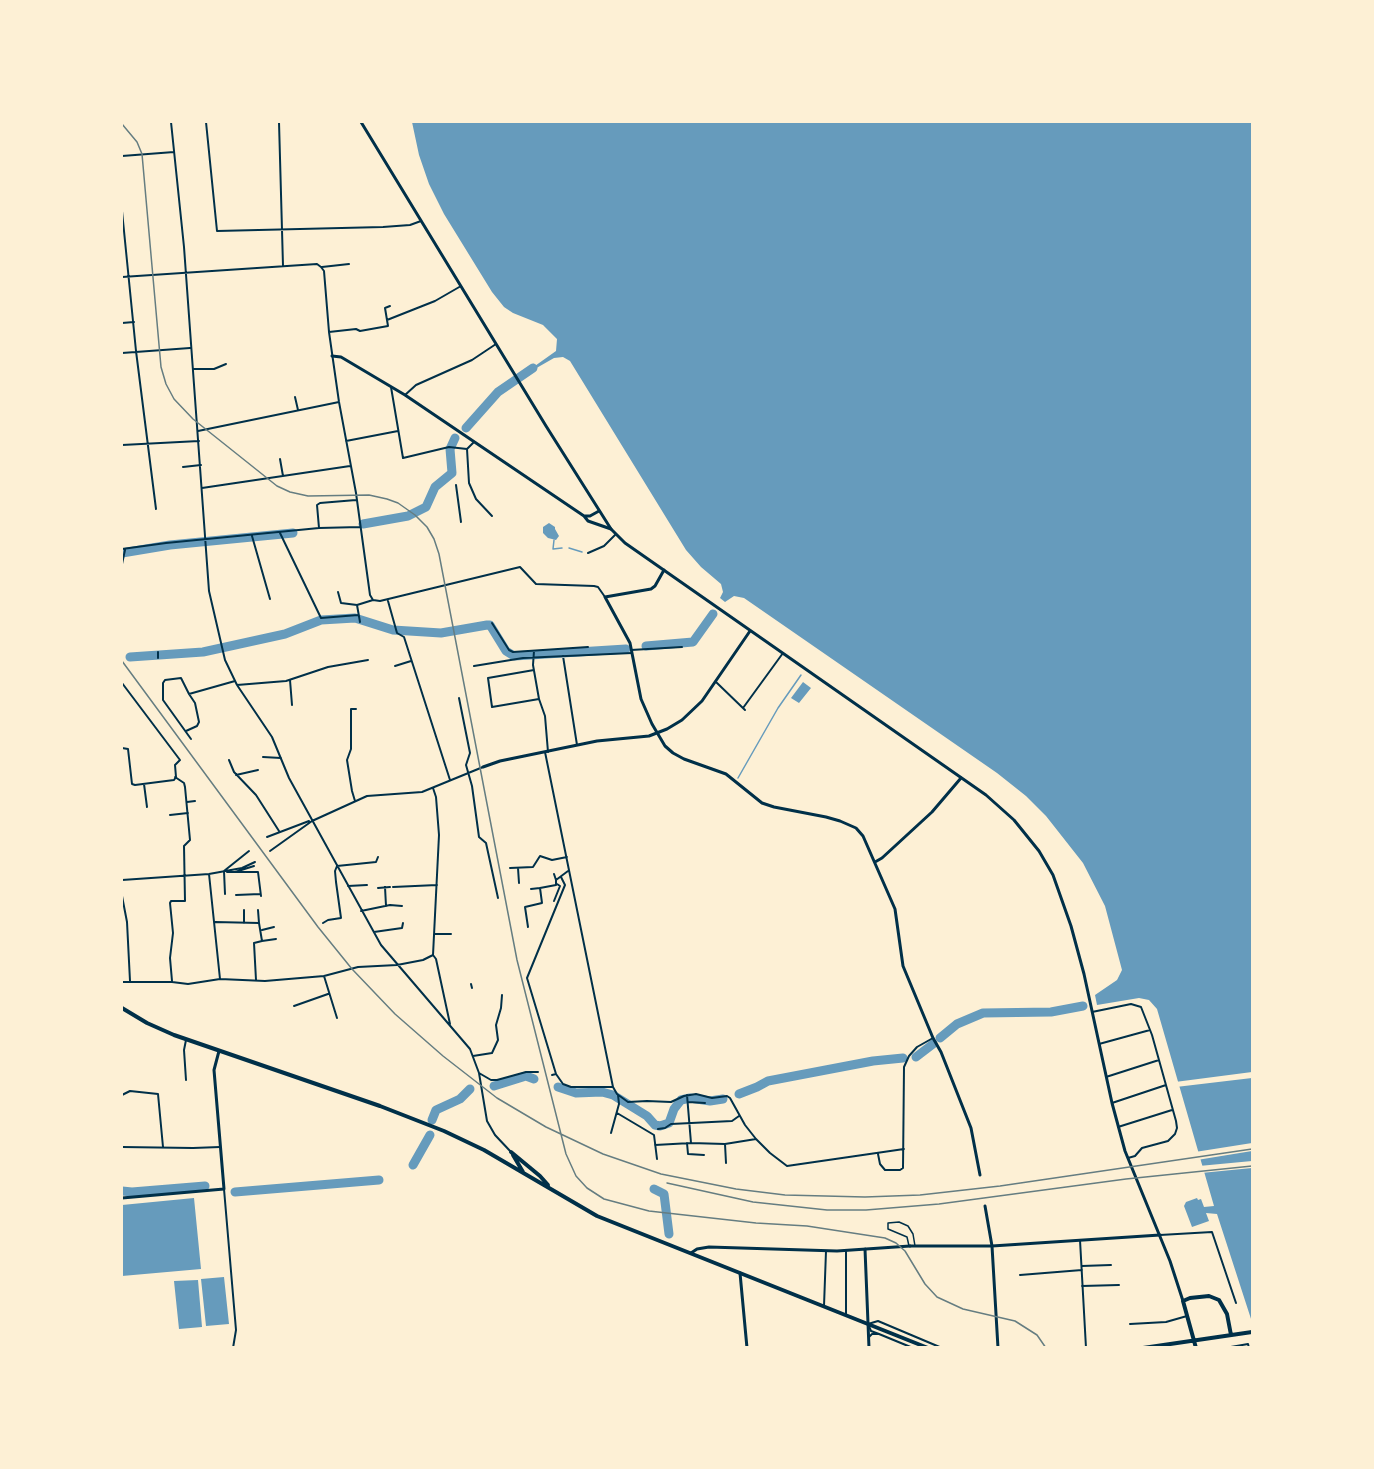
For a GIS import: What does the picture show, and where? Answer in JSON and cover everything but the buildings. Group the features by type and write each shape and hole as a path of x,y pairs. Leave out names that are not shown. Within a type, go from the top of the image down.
{"highway":[{"path":"122,1008 157,1028 186,1040 380,1106 475,1145 597,1216 928,1347"},
{"path":"506,1162 511,1160 511,1152"},
{"path":"511,1152 524,1173"},
{"path":"511,1152 540,1176 552,1190"},
{"path":"1196,1347 1183,1300 1209,1296 1219,1300 1227,1314 1231,1335"},
{"path":"1143,1347 1252,1332"}],"street":[{"path":"171,122 201,465 209,591 222,649 237,685 272,736 289,778 381,945 470,1049 479,1073 487,1121 495,1135 511,1152"},
{"path":"206,122 217,231 410,225 421,221"},
{"path":"279,122 283,266"},
{"path":"361,122 516,378 611,529 625,543 986,795 1014,820 1039,851 1053,875 1074,934 1118,1127 1183,1300"},
{"path":"122,156 174,152"},
{"path":"122,211 136,351 156,509"},
{"path":"122,277 317,264 321,267 324,271 329,332 339,402 370,595 373,600"},
{"path":"321,267 349,264"},
{"path":"387,321 413,308 435,301 461,286"},
{"path":"329,332 378,329 388,326 385,308 390,306"},
{"path":"122,323 134,322"},
{"path":"405,395 416,385 472,360 496,344"},
{"path":"122,353 191,348"},
{"path":"332,356 341,357 405,395 584,516 588,521 611,529"},
{"path":"193,369 214,369 226,364"},
{"path":"391,387 403,458 451,447 467,449"},
{"path":"294,397 298,410"},
{"path":"198,431 339,402"},
{"path":"346,441 398,431"},
{"path":"122,445 199,441"},
{"path":"467,449 474,442"},
{"path":"467,449 471,491 476,500 492,516"},
{"path":"280,459 283,476"},
{"path":"183,467 201,465"},
{"path":"202,488 350,466"},
{"path":"456,485 461,522"},
{"path":"319,528 317,506 320,503 356,500"},
{"path":"584,516 599,512"},
{"path":"122,564 125,556 124,550 319,528 360,527"},
{"path":"280,534 321,618 359,616"},
{"path":"588,553 604,546 616,534"},
{"path":"253,537 270,599"},
{"path":"338,592 341,603 357,605 520,567 536,584 598,587 626,634 640,699 665,746 677,756 726,774 762,803 826,817 856,828 864,836 897,917 903,966 970,1124 980,1175"},
{"path":"605,597 651,589 664,570"},
{"path":"122,585 122,604"},
{"path":"387,599 397,633 405,637 450,780"},
{"path":"357,605 360,622"},
{"path":"492,623 509,650 518,653 563,656 682,647"},
{"path":"267,837 312,821 367,796 420,792 497,761 597,741 649,736 667,729 686,717 702,701 750,631"},
{"path":"474,666 534,654 588,647"},
{"path":"158,653 158,658"},
{"path":"716,682 744,709 783,653"},
{"path":"534,654 539,699 545,716 547,752 569,871 613,1087 619,1101 611,1133"},
{"path":"563,656 577,745"},
{"path":"237,685 290,680 328,667 368,660"},
{"path":"395,666 411,661"},
{"path":"534,670 488,678 492,707 539,699"},
{"path":"186,731 197,726 199,722 195,703 180,677 165,680 163,699 186,731 192,739"},
{"path":"290,680 292,705"},
{"path":"189,694 235,681"},
{"path":"122,683 180,760 175,765 174,780 132,784 128,750 122,748"},
{"path":"131,697 135,694"},
{"path":"459,698 470,753 466,764 479,837 486,843 498,898"},
{"path":"355,801 351,791 347,760 351,749 351,709 356,709"},
{"path":"263,757 281,758"},
{"path":"229,760 236,774 256,795 279,831"},
{"path":"236,774 258,770"},
{"path":"172,982 170,958 173,933 170,903 185,901 184,846 190,840 184,783 175,777"},
{"path":"875,862 932,812 961,778"},
{"path":"144,784 147,807"},
{"path":"433,788 436,797 438,827 433,956 436,959 451,1026"},
{"path":"187,802 195,801"},
{"path":"170,814 188,813"},
{"path":"270,851 312,821"},
{"path":"224,871 249,851"},
{"path":"510,868 533,867 540,856 552,860 567,857"},
{"path":"337,866 376,862 378,857"},
{"path":"122,880 209,874 254,864 229,873"},
{"path":"323,923 341,918 335,871 337,866"},
{"path":"518,868 519,883"},
{"path":"224,871 229,873 258,872 261,895 236,895"},
{"path":"224,871 225,894"},
{"path":"531,889 556,882 569,871"},
{"path":"209,874 220,979"},
{"path":"554,874 560,886 554,901"},
{"path":"561,877 564,887 527,978 554,1074 563,1084 571,1087 613,1087"},
{"path":"348,886 368,885"},
{"path":"378,888 437,885"},
{"path":"564,887 572,885"},
{"path":"385,887 386,906"},
{"path":"528,927 525,907 542,903 540,888"},
{"path":"122,896 127,922 130,981"},
{"path":"361,911 386,906 402,906"},
{"path":"244,910 244,923"},
{"path":"258,910 262,941"},
{"path":"215,922 259,923"},
{"path":"373,932 402,928 403,923"},
{"path":"261,930 274,927"},
{"path":"434,934 451,934"},
{"path":"256,981 254,944 276,939"},
{"path":"122,982 188,984 220,979 256,981 324,975 358,967 423,960 433,956"},
{"path":"324,975 337,1018"},
{"path":"294,1006 329,994"},
{"path":"473,1056 492,1053 498,1040 496,1024 502,994"},
{"path":"1092,1012 1131,1004 1138,1005 1144,1012 1173,1110 1177,1128 1172,1138 1165,1143 1142,1149 1135,1156 1128,1158"},
{"path":"1099,1044 1150,1030"},
{"path":"878,1154 880,1162 887,1171 900,1170 903,1167 903,1076 906,1061 917,1047 933,1038"},
{"path":"186,1040 184,1050 186,1080"},
{"path":"219,1051 214,1070 236,1330 233,1347"},
{"path":"1106,1077 1159,1060"},
{"path":"479,1073 491,1080 497,1080 526,1072 538,1072"},
{"path":"1112,1103 1166,1085"},
{"path":"157,1089 163,1147"},
{"path":"122,1095 130,1091 158,1094"},
{"path":"617,1094 628,1102 671,1102 696,1094 712,1098 727,1096 756,1139 787,1166 904,1149"},
{"path":"687,1095 688,1154 704,1155"},
{"path":"688,1101 705,1102"},
{"path":"1118,1127 1173,1110"},
{"path":"617,1113 654,1135 657,1159"},
{"path":"658,1129 671,1124 732,1121 739,1116"},
{"path":"655,1145 725,1144 756,1139"},
{"path":"725,1144 726,1163"},
{"path":"122,1147 220,1147"},
{"path":"122,1198 224,1189"},
{"path":"985,1206 992,1246 998,1347"},
{"path":"690,1253 709,1247 846,1251 910,1246 992,1246 1212,1232 1236,1303"},
{"path":"1080,1240 1086,1347"},
{"path":"865,1249 869,1347"},
{"path":"824,1306 826,1251"},
{"path":"846,1251 846,1315"},
{"path":"1020,1275 1111,1265"},
{"path":"740,1273 747,1347"},
{"path":"1082,1286 1119,1285"},
{"path":"1130,1324 1166,1322 1188,1316"},
{"path":"868,1324 878,1322 942,1347"},
{"path":"868,1324 872,1331 913,1347"},
{"path":"868,1338 872,1334 879,1334"},
{"path":"1143,1347 1194,1340"},
{"path":"1225,1347 1248,1344 1249,1347"}],"lane":[{"path":"910,1246 907,1237 888,1229 888,1223 902,1222 908,1226 913,1234 915,1246"}],"water":[{"path":"412,122 1252,122 1252,1322 1217,1214 1206,1213 1209,1221 1192,1227 1184,1206 1186,1202 1197,1198 1201,1199 1204,1207 1214,1206 1157,1009 1149,1000 1139,998 1097,1005 1095,995 1117,980 1122,970 1105,906 1083,863 1046,816 1026,796 997,773 744,598 734,596 725,602 720,598 723,592 721,584 686,550 570,361 563,357 554,358 525,373 556,351 557,339 543,325 504,307 492,292 444,214 429,184 419,155"},
{"path":"549,523 555,527 559,536 556,540 548,538 543,533 543,527"},
{"path":"803,682 811,688 799,703 791,698"},
{"path":"194,1198 201,1269 122,1276 122,1205"},
{"path":"224,1277 229,1324 206,1326 201,1279"},
{"path":"198,1280 202,1327 179,1329 174,1281"}],"pier":[{"path":"1252,1072 1252,1078 1176,1087 1175,1082"},
{"path":"1252,1143 1252,1151 1197,1160 1195,1152"},
{"path":"1252,1161 1252,1168 1201,1173 1199,1166"}],"waterway":[{"path":"466,428 498,392 533,368"},
{"path":"363,524 408,516 426,507 435,487 452,473 450,449 455,438"},
{"path":"122,553 170,545 293,533"},
{"path":"554,540 553,549 562,548"},
{"path":"569,548 582,552"},
{"path":"646,646 693,642 713,614"},
{"path":"130,657 203,652 285,634 321,620 355,618 393,630 441,633 490,625 506,651 514,656 626,649"},
{"path":"738,778 778,708 801,675"},
{"path":"940,1038 957,1024 983,1013 1051,1012 1083,1006"},
{"path":"916,1057 933,1044"},
{"path":"739,1094 768,1081 873,1061 903,1058"},
{"path":"494,1086 526,1076 534,1079"},
{"path":"558,1087 576,1093 602,1092 613,1095 647,1116 655,1125 660,1126 669,1123 674,1109 681,1100 723,1099"},
{"path":"432,1120 436,1110 460,1099 470,1089"},
{"path":"413,1165 430,1135"},
{"path":"235,1192 379,1180"},
{"path":"122,1191 205,1186"},
{"path":"654,1189 664,1194 669,1234"}],"railway":[{"path":"122,124 137,142 142,154 161,367 174,399 193,419 277,486 308,496 369,495 387,499 398,503 415,515 427,527 434,539 439,554 517,960 566,1154 576,1176 587,1188 604,1199 649,1211 756,1223 807,1226 885,1238 896,1243 905,1251 925,1284 937,1297 963,1309 1015,1321 1037,1335 1046,1348"},
{"path":"122,661 318,927 352,969 395,1014 443,1056 497,1098 546,1127 603,1154 661,1174 736,1189 785,1195 865,1197 920,1195 1000,1186 1252,1149"},
{"path":"667,1183 753,1202 827,1210 866,1210 939,1204 1126,1179 1252,1166"}]}
